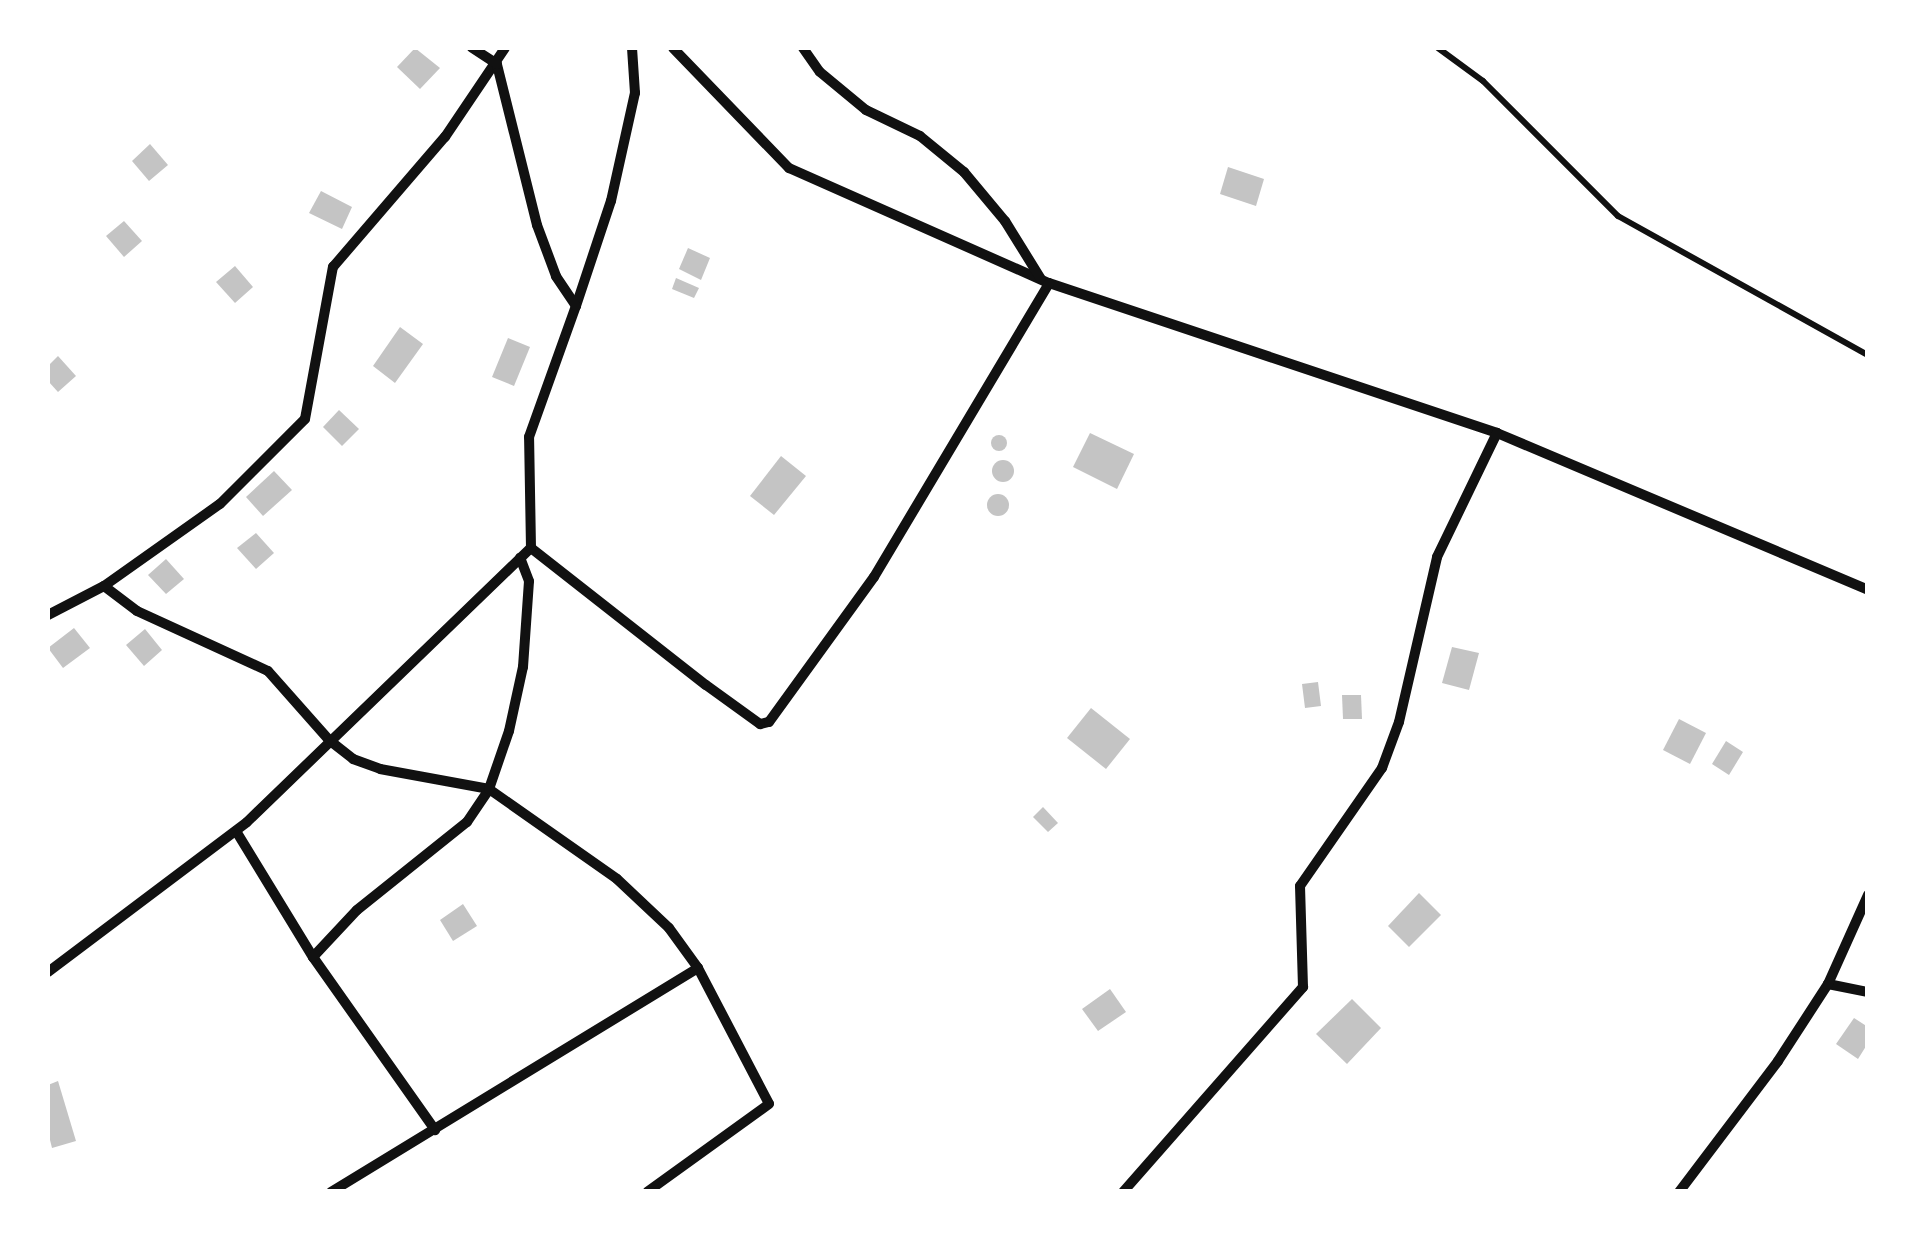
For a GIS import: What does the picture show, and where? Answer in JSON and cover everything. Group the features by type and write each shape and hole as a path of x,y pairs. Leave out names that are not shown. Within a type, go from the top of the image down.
{"street":[{"path":"472,48 496,64 537,225 556,276 576,306"},
{"path":"48,615 104,586 220,504 305,419 333,267 445,137 505,48"},
{"path":"48,972 236,830 530,548 529,437 612,201 634,93 632,48"},
{"path":"673,48 789,168 1045,281 1497,433 1868,590"},
{"path":"803,48 820,72 866,110 920,136 964,172 1005,221 1045,281"},
{"path":"530,548 746,714 760,724 769,722 874,578 1045,281"},
{"path":"1123,1192 1303,987 1300,886 1382,768 1399,722 1437,557 1497,433"},
{"path":"313,957 358,910 467,822 488,789 509,731 523,668 530,581 520,558"},
{"path":"104,586 138,610 268,671 330,740 353,759 380,770 488,789 618,879 668,928 698,968 769,1104 647,1192"},
{"path":"236,830 313,957 435,1130"},
{"path":"1679,1192 1766,1077 1828,984 1868,896"},
{"path":"330,1192 698,968"},
{"path":"1828,984 1868,992"}],"path":[{"path":"1438,48 1484,81 1618,216 1868,354"}],"building":[{"path":"415,48 440,68 420,89 397,67"},
{"path":"150,144 168,165 149,181 132,161"},
{"path":"1228,167 1264,179 1256,206 1220,194"},
{"path":"321,191 352,207 342,229 309,213"},
{"path":"124,221 142,241 124,257 106,236"},
{"path":"688,248 710,258 701,280 679,269"},
{"path":"235,266 253,287 235,303 216,282"},
{"path":"676,278 699,288 694,298 672,289"},
{"path":"400,327 423,344 395,383 373,366"},
{"path":"508,338 530,347 514,386 492,377"},
{"path":"58,356 76,376 58,392 48,381 48,366"},
{"path":"339,410 359,429 342,446 323,427"},
{"path":"1090,433 1134,454 1117,489 1073,467"},
{"path":"999,435 1007,443 999,451 991,443"},
{"path":"781,456 806,476 774,515 750,496"},
{"path":"1003,460 1011,463 1011,479 1003,482 995,479 992,471 995,463"},
{"path":"274,471 292,490 263,516 246,497"},
{"path":"998,494 1006,497 1006,513 998,516 990,513 987,505 990,497"},
{"path":"256,533 274,553 256,569 237,548"},
{"path":"166,559 184,579 166,594 148,575"},
{"path":"74,628 90,648 63,668 48,648"},
{"path":"145,629 162,650 144,666 126,645"},
{"path":"1452,647 1479,653 1469,690 1442,683"},
{"path":"1318,682 1321,706 1305,708 1302,684"},
{"path":"1342,695 1361,695 1362,719 1343,719"},
{"path":"1091,708 1130,739 1106,769 1067,738"},
{"path":"1679,719 1706,733 1690,764 1663,750"},
{"path":"1726,741 1743,752 1729,775 1712,764"},
{"path":"1043,807 1058,823 1048,832 1033,817"},
{"path":"1419,893 1441,915 1409,947 1388,926"},
{"path":"463,904 477,926 453,941 440,920"},
{"path":"1110,989 1126,1012 1098,1031 1082,1009"},
{"path":"1352,999 1381,1028 1347,1064 1316,1034"},
{"path":"1854,1018 1868,1027 1868,1043 1858,1059 1836,1044"},
{"path":"58,1081 76,1141 52,1148 48,1085"}]}
